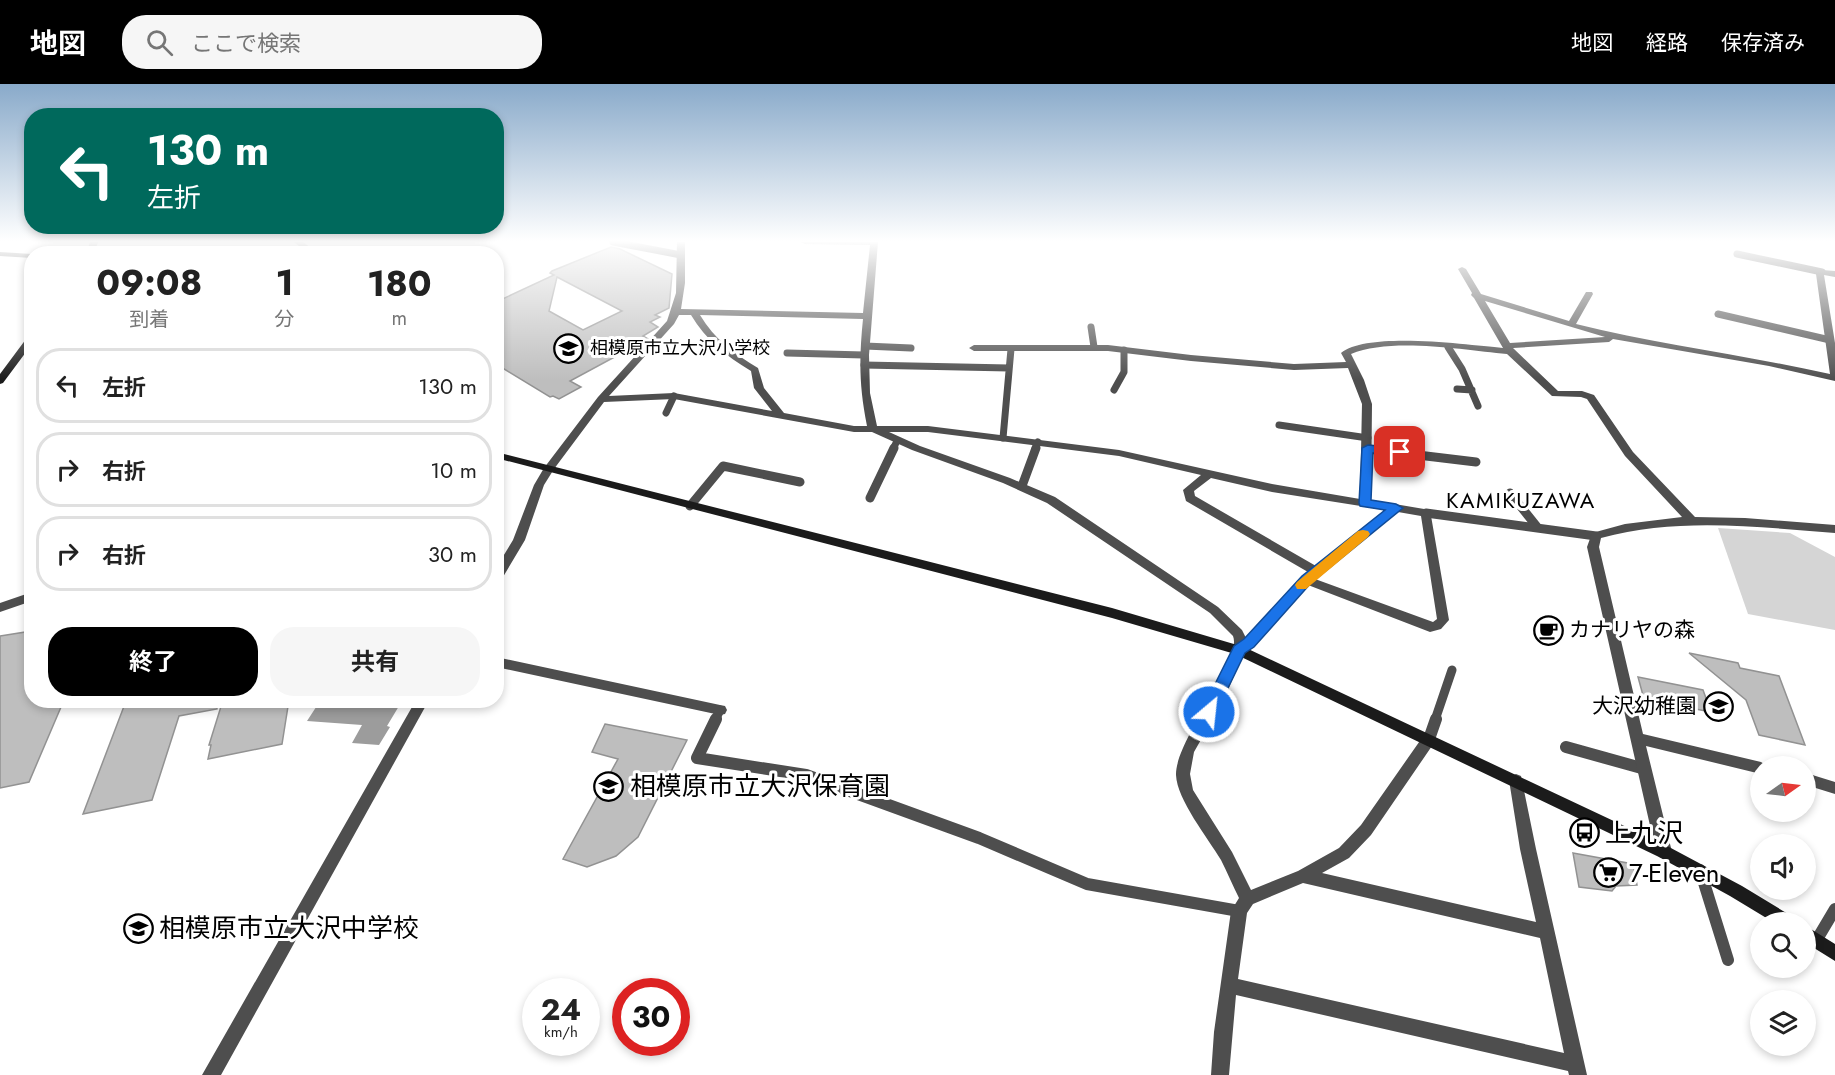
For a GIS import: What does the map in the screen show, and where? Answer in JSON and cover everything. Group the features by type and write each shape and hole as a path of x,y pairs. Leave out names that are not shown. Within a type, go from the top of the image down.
{"street":[{"path":"504,565 519,540 549,468 601,399 653,345 671,322 677,312 680,288"},
{"path":"869,288 864,355 865,393 872,428"},
{"path":"1472,288 1508,348 1555,394 1582,394 1591,397 1629,454 1690,519"},
{"path":"1475,295 1571,325 1622,338 1835,376 1830,340 1831,327 1823,288"},
{"path":"1571,325 1589,294"},
{"path":"693,311 704,331 714,342 755,370 759,388 781,416"},
{"path":"677,312 866,316"},
{"path":"1365,503 1367,404 1346,353 1353,347 1403,344 1508,348 1622,338"},
{"path":"974,348 1094,347 1294,367 1352,365"},
{"path":"0,381 24,348"},
{"path":"601,399 674,396 854,429 928,429 1119,453 1272,488 1426,513 1442,603 1443,620 1441,624 1430,627 1312,576 1190,498 1188,490 1209,474"},
{"path":"872,428 897,441 1022,486 1051,500 1214,610 1238,633 1241,640 1239,650 1216,701 1187,751 1183,774 1186,791 1227,857 1243,905 1229,985 1220,1075"},
{"path":"504,457 1112,613 1239,650 1665,852 1770,912"},
{"path":"1239,650 1249,643 1312,576 1396,508"},
{"path":"1665,852 1593,547 1596,536 1623,527 1690,519 1835,530"},
{"path":"0,608 24,599"},
{"path":"504,664 720,710"},
{"path":"211,1075 418,708"},
{"path":"1638,738 1750,765"},
{"path":"1243,905 1344,853 1366,830 1429,739"},
{"path":"1229,985 1580,1071 1547,932 1516,780"},
{"path":"1816,782 1835,788"},
{"path":"1303,876 1547,932"},
{"path":"1816,940 1835,953"}],"lane":[{"path":"1718,314 1830,340"},
{"path":"1091,327 1094,347"},
{"path":"1448,347 1462,369 1478,406"},
{"path":"787,353 812,357 864,355 911,348"},
{"path":"1003,438 1011,349"},
{"path":"1114,390 1124,372 1124,350"},
{"path":"864,355 1009,368"},
{"path":"1457,389 1472,390"},
{"path":"666,413 674,396"},
{"path":"1279,425 1309,425 1368,443 1476,462"},
{"path":"870,498 897,441"},
{"path":"1022,486 1038,442"},
{"path":"747,471 753,461"},
{"path":"690,506 723,466 800,482"},
{"path":"1510,493 1538,528"},
{"path":"1426,513 1596,536"},
{"path":"1429,739 1452,670"},
{"path":"720,710 697,758 806,775 979,838 1087,884 1243,905"},
{"path":"1566,747 1645,769"},
{"path":"1700,870 1728,960"},
{"path":"1816,931 1835,909"}],"shaded area":[{"path":"1718,528 1790,533 1835,557 1835,630 1748,614"},
{"path":"315,708 398,708 379,745 352,743 362,725 307,721"}],"building":[{"path":"526,288 554,288 549,311 583,330 622,311 579,288 671,288 669,308 655,315 660,317 650,322 658,327 643,336 648,339 570,381 581,387 559,399 550,397 504,369 504,298"},
{"path":"24,632 24,708 61,708 29,782 0,788 0,636"},
{"path":"1689,653 1738,663 1740,668 1779,676 1805,745 1759,735 1746,700"},
{"path":"1638,677 1703,690 1711,712 1644,699"},
{"path":"123,708 217,708 179,716 152,800 83,814"},
{"path":"221,708 288,708 282,744 208,759 211,745 209,745"},
{"path":"605,724 687,740 638,837 616,856 587,867 563,859 618,759 592,752"},
{"path":"1573,853 1633,864 1637,885 1616,886 1612,891 1579,887"}],"slow traffic":[{"path":"1301,585 1363,534"}],"place":[{"name":"相模原市立大沢小学校","path":"569,348"},
{"name":"カナリヤの森","path":"1548,630"},
{"name":"大沢幼稚園","path":"1718,706"},
{"name":"相模原市立大沢保育園","path":"609,786"},
{"name":"上九沢","path":"1584,833"},
{"name":"7-Eleven","path":"1608,873"},
{"name":"相模原市立大沢中学校","path":"138,928"}],"district":[{"name":"KAMIKUZAWA","path":"1521,500"}],"route":[{"path":"1209,712 1239,650 1249,643 1306,580 1396,508 1365,503 1368,448 1400,452"}]}
